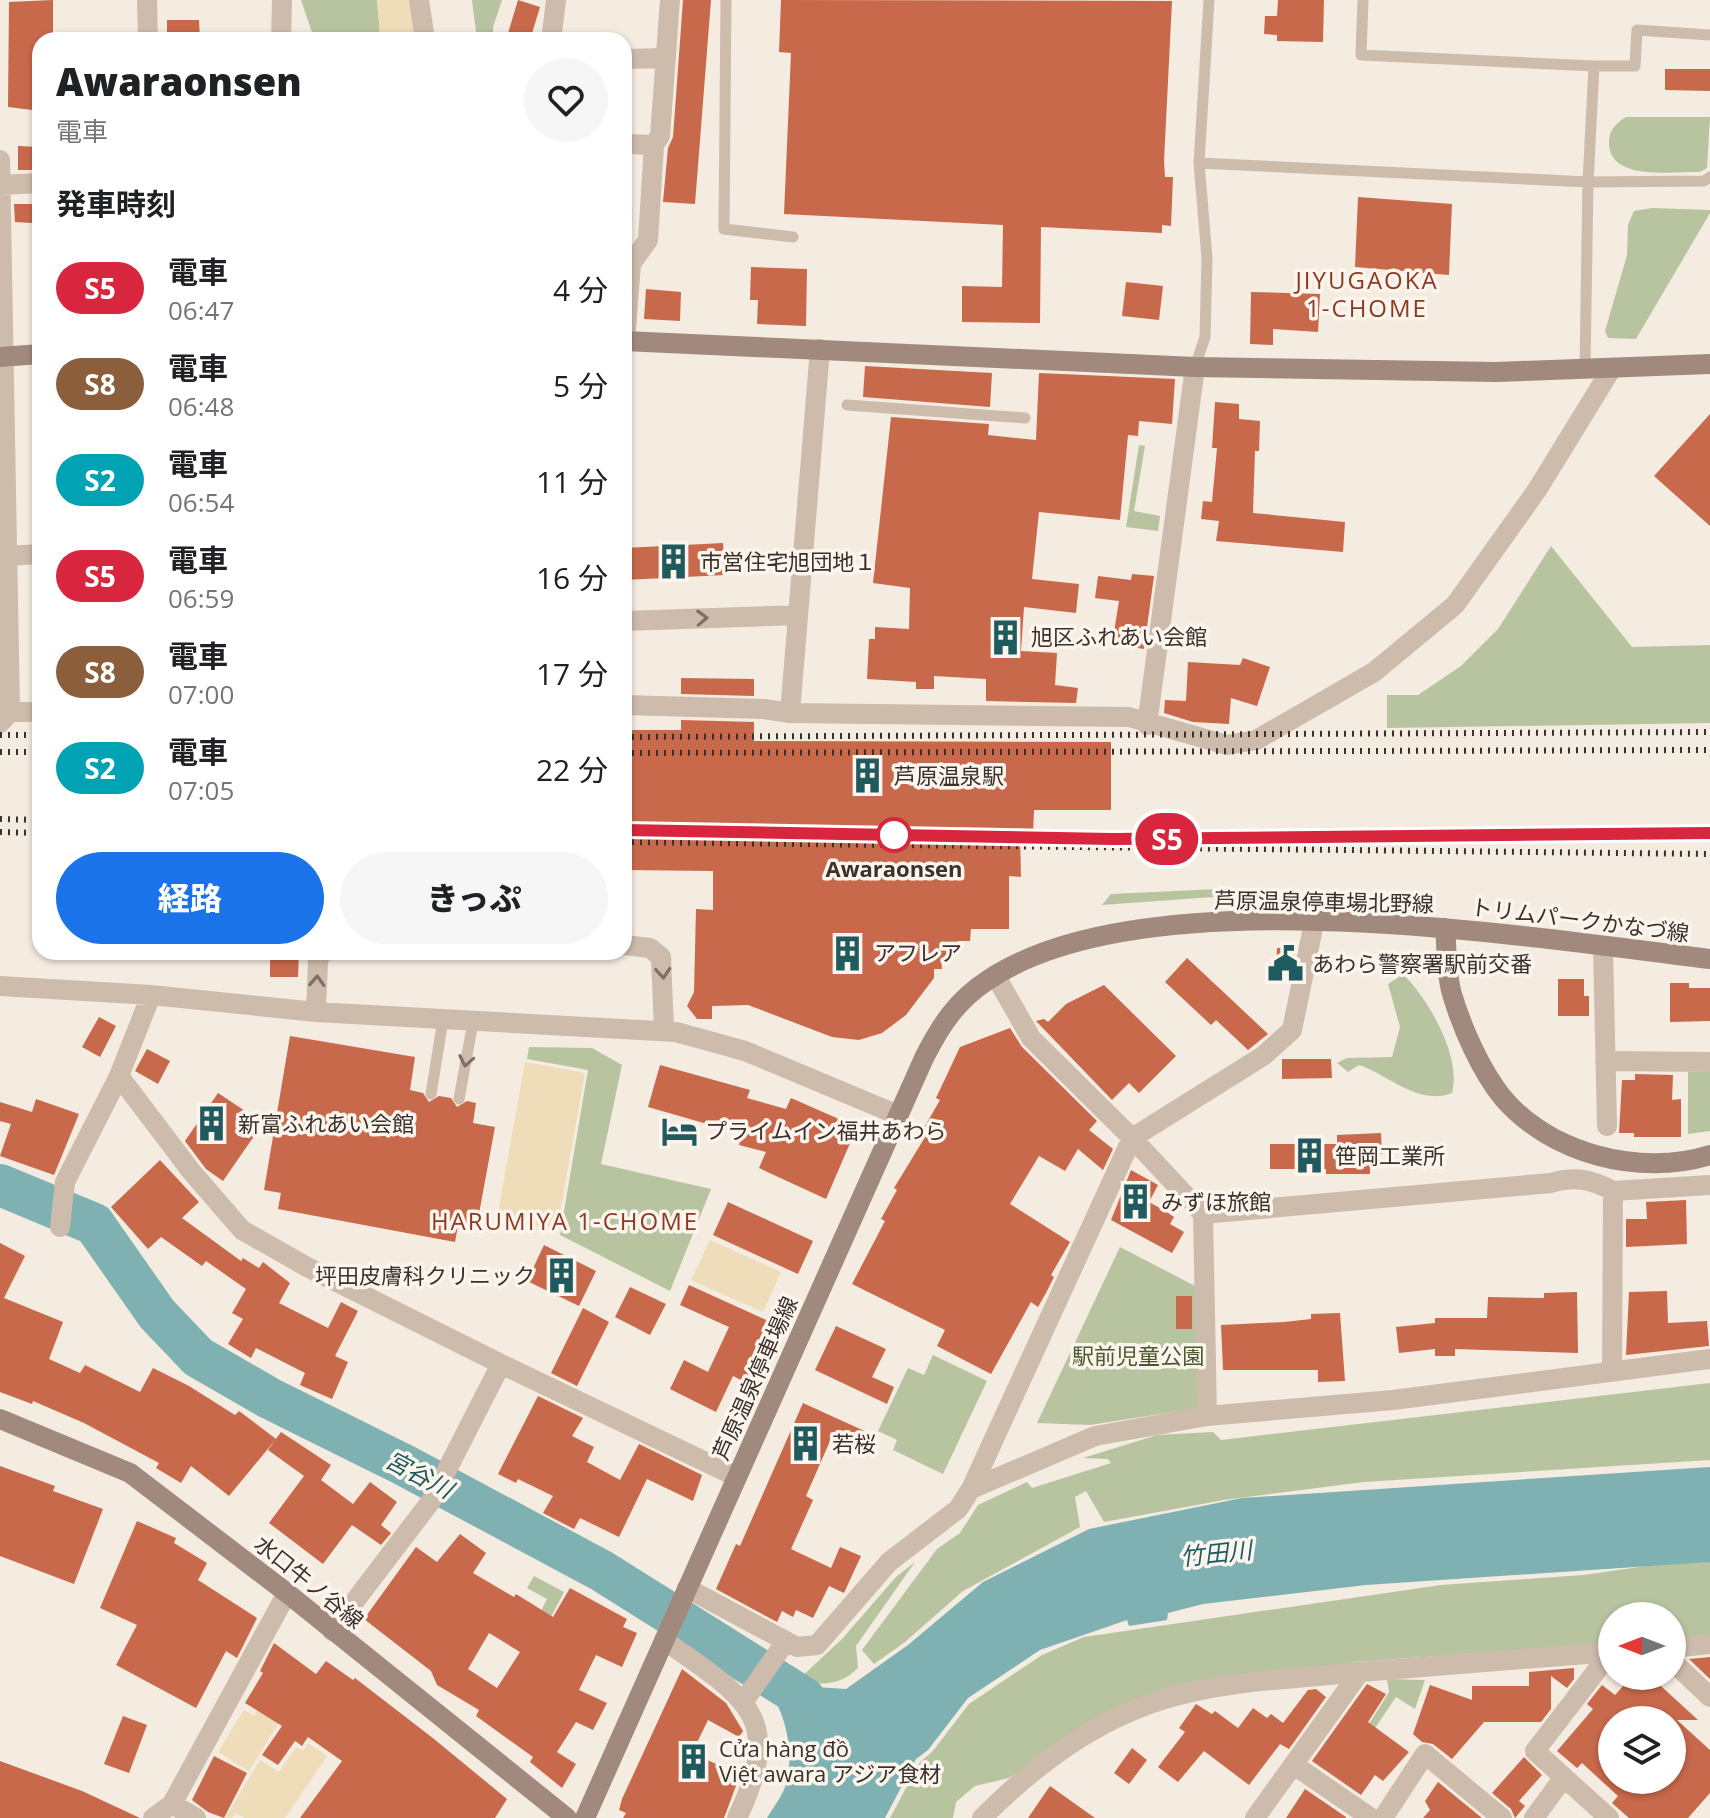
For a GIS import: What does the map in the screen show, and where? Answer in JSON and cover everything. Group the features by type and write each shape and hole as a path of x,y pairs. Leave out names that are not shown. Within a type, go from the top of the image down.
{"main road":[{"path":"632,342 1195,367 1496,372 1710,364"},
{"path":"1,357 32,355"},
{"name":"芦原温泉停車場北野線","path":"995,975 1032,957 1109,935 1174,926 1314,923 1445,928 1451,992 1459,1013 1486,1071 1502,1097 1521,1116 1570,1146 1608,1158 1654,1162 1710,1155"},
{"name":"トリムパークかなづ線","path":"1445,928 1710,959"},
{"name":"芦原温泉停車場線","path":"585,1818 940,1027 972,991 995,975"},
{"name":"水口牛ノ谷線","path":"0,1419 36,1431 130,1473 287,1593 567,1818"}],"street":[{"path":"147,0 148,32"},
{"path":"281,32 282,0"},
{"path":"419,0 424,32"},
{"path":"632,263 648,240 654,145 660,136 670,0"},
{"path":"552,32 556,1"},
{"path":"632,59 666,58"},
{"path":"632,144 654,145"},
{"path":"0,160 1,357 7,556 5,717 32,713"},
{"path":"0,185 32,183"},
{"path":"790,713 820,349"},
{"path":"1147,725 1195,367"},
{"path":"632,705 764,709 790,713 1129,717 1147,725 1227,745 1256,740 1374,672 1455,605 1537,490 1612,368"},
{"path":"7,556 32,554"},
{"path":"632,621 797,615"},
{"path":"683,1596 797,1647 817,1645 889,1562 958,1509 971,1489 1132,1138 1263,1056 1292,1030 1314,923"},
{"path":"632,946 650,948 661,957 664,1031"},
{"path":"1603,947 1607,1126"},
{"path":"316,1012 318,960"},
{"path":"995,975 1031,1038 1203,1214 1207,1416"},
{"path":"0,986 151,995 316,1012 664,1031 745,1051 898,1115"},
{"path":"60,1223 65,1182 119,1076 151,995"},
{"path":"1605,1061 1710,1062"},
{"path":"119,1076 191,1171 242,1230 307,1267 501,1364 737,1477"},
{"path":"1203,1214 1551,1183 1571,1177 1596,1182 1613,1191 1710,1185"},
{"path":"1612,1369 1613,1191"},
{"path":"971,1489 1095,1436 1207,1416 1393,1400 1612,1369 1710,1359"},
{"path":"332,1631 431,1501 501,1364"},
{"path":"153,1818 172,1804 287,1593"},
{"path":"664,1640 744,1701 759,1737 753,1784 737,1818"},
{"path":"744,1701 786,1641"},
{"path":"1686,1647 1710,1644"},
{"path":"982,1818 1026,1775 1083,1734 1140,1707 1201,1691 1360,1672 1598,1653"},
{"path":"1598,1670 1535,1751 1609,1818"},
{"path":"1255,1818 1360,1672"},
{"path":"1686,1674 1710,1697"},
{"path":"1383,1818 1425,1754 1502,1818"},
{"path":"1294,1765 1371,1818"},
{"path":"1534,1818 1564,1777"},
{"path":"172,1804 196,1818"}],"lane":[{"path":"726,0 724,229 793,237"},
{"path":"1195,367 1205,337 1207,258 1199,163 1209,0"},
{"path":"1363,0 1361,55 1635,66 1637,30 1710,35"},
{"path":"1585,368 1588,182 1594,66"},
{"path":"1199,163 1588,182 1704,181 1710,177"},
{"path":"847,405 1025,418"},
{"path":"431,1094 443,1020"},
{"path":"459,1099 473,1022"}],"green space":[{"path":"301,0 377,0 380,32 312,32"},
{"path":"472,0 502,0 493,32 476,32"},
{"path":"1626,117 1710,117 1707,168 1700,172 1660,173 1630,169 1619,163 1612,155 1609,138 1614,127"},
{"path":"1652,208 1710,210 1710,213 1636,339 1608,338 1605,331 1627,255 1628,225 1634,211"},
{"path":"1139,445 1145,446 1134,511 1160,516 1158,531 1126,527"},
{"path":"1551,546 1632,647 1710,645 1710,723 1387,728 1387,695 1418,695 1461,666 1498,629"},
{"path":"1219,889 1213,897 1102,905 1111,894"},
{"path":"1403,974 1423,998 1441,1029 1452,1062 1452,1093 1427,1096 1359,1065 1348,1072 1337,1063 1347,1058 1392,1057 1400,1027 1388,984"},
{"path":"529,1047 592,1048 622,1065 601,1164 711,1189 670,1291 560,1235 588,1070 527,1059"},
{"path":"1688,1072 1710,1072 1710,1131 1688,1134"},
{"name":"駅前児童公園","path":"1120,1247 1199,1288 1199,1408 1090,1425 1037,1423"},
{"path":"933,1355 987,1381 943,1474 893,1450 897,1440 878,1431 908,1368 924,1375"},
{"path":"1710,1383 1710,1460 1364,1482 1224,1500 1104,1522 1086,1491 1075,1497 1080,1527 963,1591 905,1642 874,1664 862,1650 937,1549 960,1533 978,1505 1027,1482 1032,1488 1111,1463 1108,1459 1083,1458 1157,1435 1213,1432 1221,1440"},
{"path":"1710,1557 1710,1635 1686,1637 1686,1602 1598,1602 1598,1644 1356,1662 1252,1680 1095,1719 1009,1778 975,1786 956,1802 953,1818 890,1818 920,1762 932,1752 969,1704 1042,1655 1084,1637 1441,1585 1583,1575"},
{"path":"915,1562 856,1646 858,1668 845,1678 830,1683 799,1679 842,1639 896,1577"},
{"path":"534,1576 564,1592 529,1659 519,1654 547,1599 527,1588"},
{"path":"1387,1679 1425,1680 1415,1709 1396,1697 1375,1728 1369,1724 1389,1692"}],"sand":[{"path":"377,0 409,0 415,32 380,32"},
{"path":"525,1062 585,1073 557,1229 497,1219"},
{"path":"710,1240 781,1272 763,1312 691,1280"},
{"path":"273,1685 294,1698 249,1771 218,1752 244,1710 254,1716"},
{"path":"308,1743 327,1756 285,1818 245,1818 235,1813 232,1818 225,1818 260,1760 279,1772 296,1747 303,1751"}],"water":[{"name":"竹田川","path":"1710,1467 1710,1562 1366,1585 1203,1604 1168,1613 1167,1620 1129,1626 1127,1620 1040,1650 968,1698 928,1750 916,1759 885,1818 767,1818 785,1788 789,1771 787,1732 767,1686 776,1673 799,1686 846,1689 908,1645 983,1582 1089,1529 1242,1498"}],"building":[{"path":"53,0 53,32 32,32 32,110 8,107 9,2"},
{"path":"518,0 540,7 532,32 508,32"},
{"path":"683,0 711,0 695,204 663,202 668,148 673,137"},
{"path":"781,0 1172,1 1164,161 1165,177 1173,177 1171,226 1162,225 1162,233 1041,227 1040,323 962,322 962,286 1002,287 1003,225 784,214 791,53 779,52"},
{"path":"1278,0 1324,0 1323,42 1277,41 1277,35 1264,34 1265,16 1277,16"},
{"path":"167,20 199,20 200,32 167,32"},
{"path":"1665,69 1710,69 1710,91 1665,90"},
{"path":"18,146 32,147 32,170 18,170"},
{"path":"1358,197 1452,204 1449,275 1355,267"},
{"path":"14,204 32,204 32,223 15,222"},
{"path":"751,267 807,269 806,326 757,324 758,300 750,300"},
{"path":"1126,282 1163,286 1159,320 1122,316"},
{"path":"646,289 681,292 680,321 644,319"},
{"path":"1251,292 1320,294 1318,332 1273,329 1273,345 1250,344"},
{"path":"865,366 992,373 990,407 863,397"},
{"path":"1039,373 1175,379 1172,424 1139,421 1138,436 1128,435 1120,520 1039,512 1032,579 1079,584 1076,613 1024,607 1021,651 1057,653 1055,685 1078,688 1076,703 986,701 986,679 934,676 934,689 916,689 916,682 867,679 869,639 875,639 875,627 909,629 910,588 873,583 891,417 989,424 988,435 1036,440"},
{"path":"1215,402 1239,404 1239,419 1260,421 1259,451 1255,451 1253,513 1345,522 1343,552 1216,541 1219,521 1201,519 1203,501 1212,502 1217,448 1212,448"},
{"path":"1710,414 1710,526 1654,476"},
{"name":"市営住宅旭団地１","path":"723,543 725,575 632,580 632,548"},
{"path":"1132,574 1154,576 1144,649 1112,644 1119,601 1095,598 1098,576 1131,580"},
{"path":"1243,658 1270,667 1257,706 1231,698 1229,724 1193,722 1164,713 1165,700 1186,701 1188,662 1240,665"},
{"path":"681,678 754,679 754,696 681,694"},
{"path":"681,720 754,722 754,741 1111,742 1111,810 1034,810 1033,835 1020,835 1021,877 1009,876 1009,929 971,929 970,941 958,941 959,948 949,960 941,959 942,969 934,969 934,978 906,1015 882,1033 859,1040 832,1037 748,1005 712,1006 712,1019 697,1019 687,1006 694,992 696,909 713,910 713,871 632,870 632,730 681,730"},
{"path":"1277,948 1295,948 1291,969 1276,969"},
{"path":"1187,958 1268,1034 1248,1050 1216,1020 1211,1025 1165,982"},
{"path":"270,960 299,960 298,977 270,977"},
{"path":"1558,979 1584,979 1584,996 1589,996 1589,1016 1558,1016"},
{"path":"1670,983 1689,983 1689,988 1710,988 1710,1021 1670,1022"},
{"path":"1104,985 1176,1056 1139,1093 1129,1083 1112,1100 1036,1021 1044,1019 1048,1022 1066,1004"},
{"path":"99,1017 116,1026 100,1057 82,1047"},
{"path":"1010,1028 1022,1047 1097,1121 1089,1130 1113,1149 1103,1170 1078,1149 1065,1171 1039,1156 1010,1204 1070,1242 1051,1275 1054,1277 1038,1307 1031,1302 991,1374 937,1346 945,1330 852,1284 885,1221 881,1219 897,1190 894,1188 930,1129 925,1126 940,1100 936,1098 960,1047"},
{"path":"290,1036 415,1057 410,1090 423,1093 429,1102 439,1096 451,1098 457,1107 467,1101 476,1103 473,1123 495,1127 476,1230 458,1226 455,1242 278,1209 281,1193 264,1190"},
{"path":"147,1049 170,1061 158,1084 135,1071"},
{"path":"1282,1059 1331,1059 1332,1078 1282,1079"},
{"path":"660,1065 750,1090 747,1098 786,1109 791,1098 857,1127 826,1199 759,1168 766,1152 739,1145 742,1134 648,1107"},
{"path":"1635,1074 1673,1075 1672,1100 1681,1099 1681,1137 1634,1137 1634,1133 1619,1133 1622,1080 1635,1080"},
{"path":"218,1093 263,1123 223,1181 206,1169 185,1141"},
{"path":"36,1099 79,1114 54,1175 0,1156 11,1124 0,1121 0,1102 32,1112"},
{"name":"笹岡工業所","path":"1381,1133 1382,1154 1370,1155 1370,1174 1326,1174 1326,1169 1270,1169 1270,1144 1337,1144 1337,1135"},
{"path":"160,1160 199,1202 182,1218 241,1261 243,1258 259,1268 263,1262 290,1283 279,1303 328,1328 341,1302 358,1311 335,1356 348,1362 332,1399 300,1385 305,1373 256,1348 251,1358 228,1344 243,1319 232,1313 246,1289 206,1261 202,1266 161,1237 148,1249 111,1207"},
{"path":"1131,1170 1158,1185 1149,1202 1174,1217 1170,1224 1184,1232 1172,1253 1111,1220"},
{"path":"1686,1200 1687,1244 1626,1247 1626,1219 1647,1219 1646,1202"},
{"path":"728,1202 813,1241 798,1274 713,1235"},
{"path":"0,1243 25,1256 4,1298 63,1322 49,1359 80,1373 85,1365 140,1392 153,1368 235,1415 239,1411 276,1439 229,1496 191,1466 181,1483 156,1468 159,1463 84,1423 33,1401 32,1404 0,1392"},
{"name":"坪田皮膚科クリニック","path":"544,1245 596,1271 579,1306 527,1281"},
{"path":"689,1285 775,1324 747,1383 733,1376 716,1412 670,1389 684,1360 708,1372 729,1327 680,1305"},
{"path":"630,1287 666,1304 650,1335 615,1317"},
{"path":"1667,1291 1668,1323 1707,1321 1709,1346 1626,1355 1629,1292"},
{"path":"1577,1292 1578,1353 1455,1349 1455,1356 1435,1356 1435,1349 1399,1353 1396,1327 1435,1323 1435,1318 1487,1318 1488,1297 1544,1298 1544,1293"},
{"path":"1176,1296 1192,1296 1192,1329 1176,1329"},
{"path":"583,1308 609,1322 577,1386 551,1373"},
{"path":"1340,1313 1345,1381 1318,1382 1318,1370 1223,1370 1221,1325 1284,1322 1311,1319 1311,1314"},
{"path":"836,1326 886,1349 872,1377 894,1387 887,1404 815,1370"},
{"path":"538,1396 583,1418 572,1436 594,1447 587,1462 620,1480 639,1444 702,1475 693,1501 647,1479 619,1537 580,1518 574,1529 543,1513 553,1496 518,1479 516,1483 498,1474"},
{"path":"803,1403 871,1434 871,1441 865,1456 830,1441 806,1496 813,1500 791,1549 831,1568 840,1547 861,1556 844,1593 829,1586 813,1618 796,1610 793,1617 782,1611 777,1622 716,1589 736,1544 740,1546"},
{"path":"281,1432 331,1465 321,1480 353,1504 370,1482 397,1502 381,1525 391,1533 381,1545 352,1525 323,1564 269,1523 304,1476 268,1450"},
{"path":"0,1466 55,1486 53,1491 103,1509 74,1584 0,1556"},
{"path":"137,1521 176,1538 174,1543 207,1563 198,1580 257,1618 237,1658 226,1651 196,1708 116,1665 137,1625 100,1608"},
{"path":"460,1534 486,1553 473,1573 514,1597 516,1594 553,1617 570,1588 627,1619 623,1627 637,1633 622,1667 596,1655 579,1690 607,1703 593,1730 576,1722 557,1752 576,1764 562,1788 530,1762 533,1757 476,1716 479,1710 437,1685 431,1671 364,1619 416,1547 437,1562","holes":["489,1633 520,1652 497,1688 468,1669"]},
{"path":"274,1643 316,1674 326,1661 353,1680 355,1678 434,1739 507,1799 495,1818 300,1818 342,1761 308,1737 302,1746 295,1741 278,1765 262,1755 282,1726 245,1703 263,1673 260,1671"},
{"path":"1710,1657 1710,1679 1689,1659"},
{"path":"1574,1668 1574,1679 1567,1688 1551,1676 1551,1709 1541,1722 1484,1722 1452,1759 1413,1734 1430,1685 1472,1700 1472,1686 1529,1686 1529,1672"},
{"path":"682,1669 726,1703 743,1731 739,1737 708,1720 692,1753 740,1775 724,1818 623,1818 626,1813 619,1810 622,1799"},
{"path":"1367,1684 1386,1694 1368,1722 1409,1752 1383,1781 1375,1775 1361,1795 1312,1761"},
{"path":"1316,1689 1326,1697 1289,1749 1280,1744 1249,1785 1204,1751 1178,1782 1158,1767 1185,1732 1179,1728 1196,1704 1212,1714 1215,1711 1238,1728 1253,1708 1267,1718 1271,1714 1283,1723 1308,1690"},
{"path":"1598,1690 1608,1690 1615,1695 1619,1690 1665,1690 1683,1706 1598,1706 1598,1778 1582,1763 1577,1768 1557,1751 1593,1709 1587,1704"},
{"path":"1686,1709 1698,1720 1686,1720"},
{"path":"123,1716 147,1725 129,1773 104,1764"},
{"path":"1686,1728 1710,1750 1710,1793 1688,1818 1629,1818 1612,1803 1618,1796 1616,1794 1686,1794"},
{"path":"1132,1748 1147,1760 1129,1784 1114,1773"},
{"path":"214,1756 247,1773 224,1818 208,1812 192,1800"},
{"path":"1524,1757 1542,1775 1519,1801 1525,1806 1515,1818 1511,1809 1492,1793"},
{"path":"0,1761 82,1791 140,1818 0,1818"},
{"path":"1438,1782 1482,1818 1423,1818 1430,1810 1425,1801"},
{"path":"1050,1786 1095,1818 1028,1818"},
{"path":"1305,1789 1346,1817 1346,1818 1286,1818"}],"waterway":[{"name":"宮谷川","path":"0,1185 94,1224 157,1314 198,1357 269,1398 404,1465 602,1571 804,1698"}],"railway":[{"path":"632,737 1710,732"},
{"path":"0,735 32,735"},
{"path":"632,753 1710,750"},
{"path":"0,752 32,752"},
{"path":"0,819 32,820"},
{"path":"632,830 812,834"},
{"path":"0,832 32,833"},
{"path":"1156,839 1710,833"},
{"path":"632,842 1710,854"}],"train":[{"name":"S5","path":"632,830 1112,839 1710,833"}],"place":[{"name":"市営住宅旭団地１","path":"674,562"},
{"name":"旭区ふれあい会館","path":"1005,637"},
{"name":"芦原温泉駅","path":"868,776"},
{"name":"Awaraonsen","path":"894,835"},
{"name":"アフレア","path":"848,953"},
{"name":"あわら警察署駅前交番","path":"1286,964"},
{"name":"新富ふれあい会館","path":"212,1124"},
{"name":"プライムイン福井あわら","path":"679,1131"},
{"name":"笹岡工業所","path":"1309,1156"},
{"name":"みずほ旅館","path":"1135,1202"},
{"name":"坪田皮膚科クリニック","path":"561,1276"},
{"name":"若桜","path":"806,1444"},
{"name":"Cửa hàng đồ Việt awara アジア食材","path":"693,1762"}],"district":[{"name":"JIYUGAOKA 1-CHOME","path":"1367,295"},
{"name":"HARUMIYA 1-CHOME","path":"565,1222"}]}
